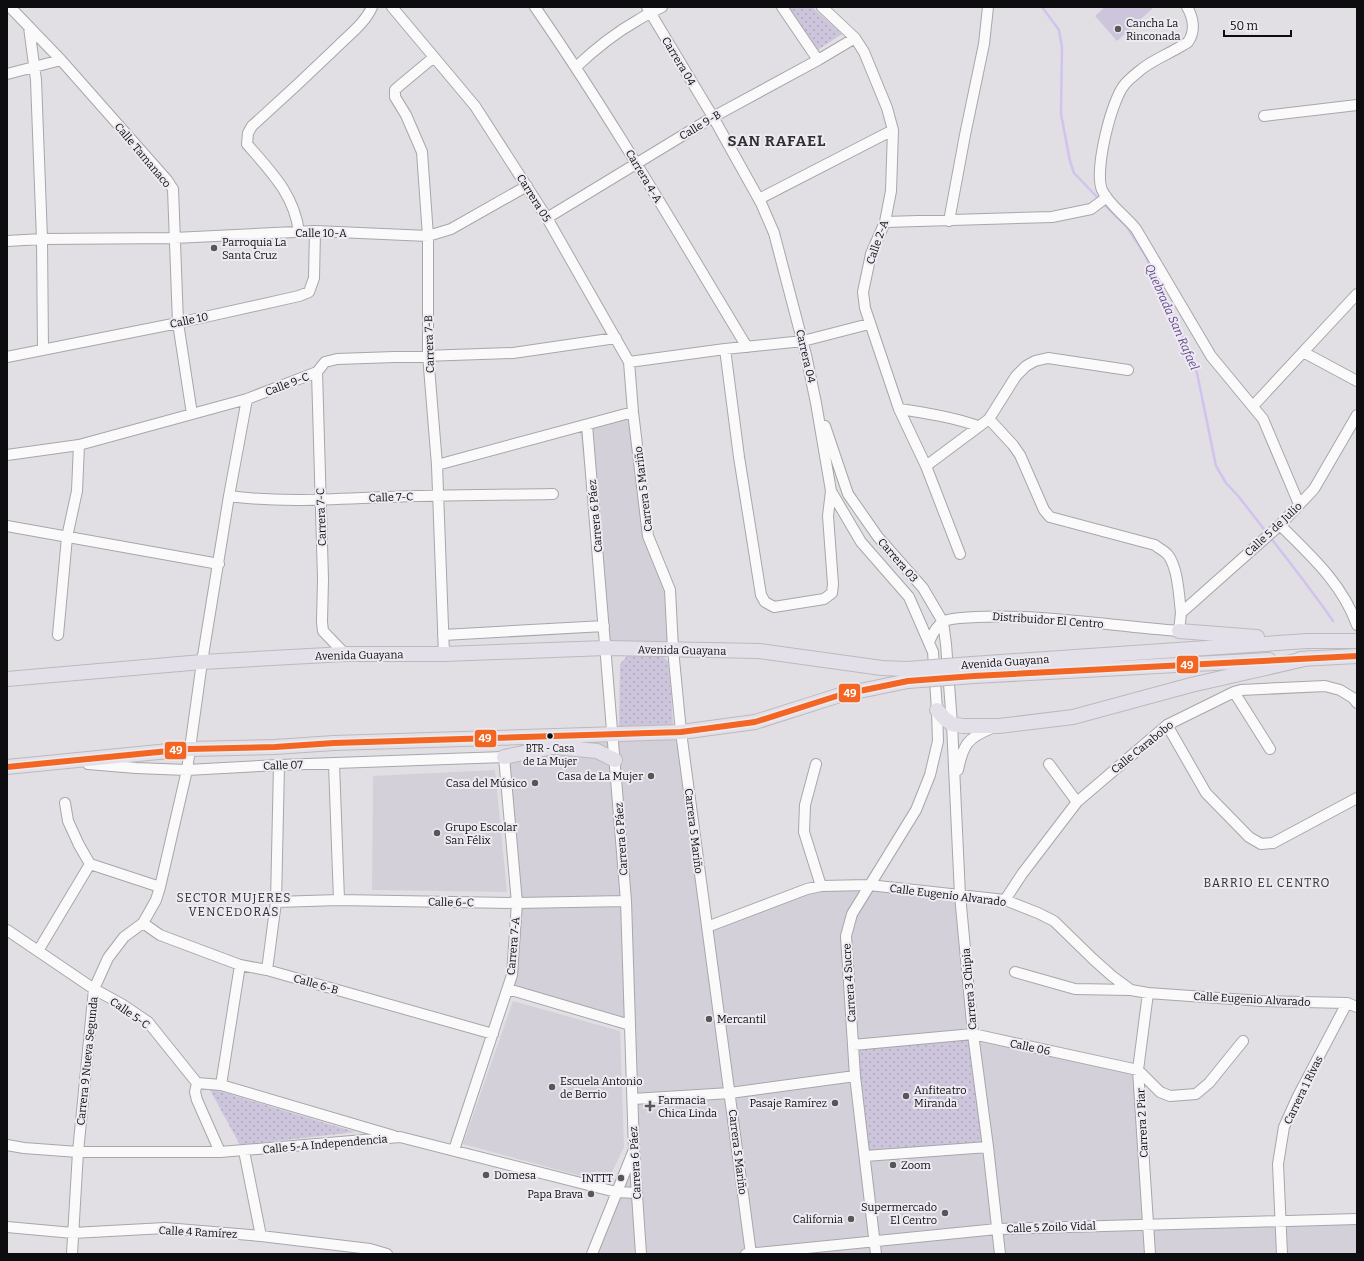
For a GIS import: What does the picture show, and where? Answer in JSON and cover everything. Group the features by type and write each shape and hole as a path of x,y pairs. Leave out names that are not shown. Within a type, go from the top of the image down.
{"highway":[{"path":"1179,631 1307,641"},
{"name":"Avenida Guayana","path":"7,767 189,749 681,732 755,722 908,675 1307,641 1357,641"},
{"name":"Avenida Guayana","path":"7,679 202,662 345,654 444,654 606,648 759,652 882,668 908,675"},
{"name":"Avenida Guayana","path":"973,670 1357,656"},
{"path":"937,710 952,724 963,726 998,726 1073,717 1191,685 1309,658"},
{"path":"504,757 555,747 584,736"},
{"path":"525,737 555,747 597,750 615,760"}],"street":[{"name":"Calle Tamanaco","path":"10,7 61,60 167,180 173,189 178,323 192,414"},
{"path":"299,232 295,212 288,196 247,144 248,133 252,126 306,77 360,24 369,14 372,7"},
{"name":"Carrera 05","path":"392,7 476,106 547,218 629,362 633,412"},
{"name":"Carrera 4-A","path":"535,7 576,67 636,163 747,348"},
{"path":"576,67 606,41 639,19 648,10 662,7"},
{"path":"782,7 818,60"},
{"path":"949,220 984,44 988,7"},
{"path":"1187,7 1191,14 1193,25 1191,35 1187,42 1144,68 1124,85 1111,112 1103,144 1100,181 1105,198 1136,229 1211,356 1263,419 1299,504"},
{"name":"Calle 2-A","path":"828,9 855,38 864,52 893,130 891,191 885,222 871,254 863,292 865,308 869,324 899,409 926,466 960,554"},
{"name":"Carrera 04","path":"648,10 713,117 759,199 774,233 803,341 816,403 831,491 861,542 909,597 933,652 937,710"},
{"path":"29,27 35,66 42,239 43,350"},
{"name":"Calle 9-B","path":"547,218 713,117 818,60 855,38"},
{"name":"Carrera 7-B","path":"434,57 395,90 395,97 406,115 422,152 428,236 428,355 436,465 444,654"},
{"path":"7,74 61,60"},
{"path":"1264,116 1357,105"},
{"path":"759,199 893,130"},
{"name":"Calle 10-A","path":"7,241 42,239 174,238 315,231 428,236 451,229 527,186"},
{"path":"885,222 1052,217 1091,209 1105,198"},
{"name":"Calle 10","path":"7,357 178,323 299,296 309,292 314,278 315,231"},
{"path":"1252,406 1357,294"},
{"path":"629,362 725,349 747,348 803,341 869,324"},
{"name":"Calle 9-C","path":"7,455 79,446 247,399 317,372 325,362 337,359 513,353 616,338"},
{"path":"725,349 739,457 761,595 765,602 774,607 824,599 832,593 833,584 828,516 831,491"},
{"path":"1303,352 1357,380"},
{"path":"926,466 989,419 1016,376 1026,366 1036,361 1048,358 1128,370"},
{"name":"Carrera 7-C","path":"317,372 323,579 322,622 323,631 345,654"},
{"name":"Carrera 9 Nueva Segunda","path":"72,1254 78,1152 94,989 108,958 124,937 142,923 156,900 160,888 187,770 202,662 229,496 247,399"},
{"name":"Carrera 03","path":"816,403 848,494 878,537 923,588 943,622 952,724"},
{"path":"899,409 939,414 978,426"},
{"path":"436,465 633,412"},
{"name":"Carrera 5 Mariño","path":"633,412 648,536 670,590 673,650 681,732 751,1254"},
{"path":"989,419 1013,445 1020,455 1044,510 1050,517 1155,545 1167,554 1178,586 1181,613 1179,631"},
{"name":"Calle 5 de Julio","path":"1181,613 1276,527 1314,489 1356,420"},
{"name":"Carrera 6 Páez","path":"587,425 626,901 634,1150 641,1254"},
{"path":"58,635 67,537 77,491 79,446"},
{"name":"Calle 7-C","path":"229,496 254,499 320,500 553,494"},
{"path":"7,526 219,564"},
{"path":"1276,527 1328,575 1351,608 1357,625"},
{"name":"Distribuidor El Centro","path":"943,622 958,618 1000,616 1064,619 1179,631"},
{"path":"929,642 935,630 943,622"},
{"path":"443,635 604,626"},
{"name":"Calle Carabobo","path":"1004,900 1076,802 1166,724 1234,692 1248,689 1325,686 1340,690 1355,701"},
{"path":"1234,692 1270,749"},
{"name":"Carrera 4 Sucre","path":"876,1254 855,1076 846,936 852,914 916,810 930,775 938,742 937,710"},
{"name":"Carrera 3 Chipia","path":"952,724 960,895 973,1034 1000,1254"},
{"path":"1166,724 1206,793 1249,837 1261,844 1273,843 1357,798"},
{"path":"955,784 961,756 968,742 977,734 998,726"},
{"name":"Calle 07","path":"62,761 136,768 187,770 279,765 504,757"},
{"name":"Carrera 7-A","path":"454,1150 512,975 517,902 504,757"},
{"path":"334,764 339,900"},
{"path":"816,764 805,805 804,832 821,886"},
{"path":"1050,764 1076,802"},
{"path":"267,970 276,902 279,765"},
{"path":"65,803 68,821 90,864 160,888"},
{"path":"38,951 90,864"},
{"name":"Calle Eugenio Alvarado","path":"707,927 807,889 821,886 870,886 1004,900 1054,921 1093,959 1132,990 1148,993 1261,1001 1347,1003 1357,1007"},
{"name":"Calle 6-C","path":"276,902 339,900 517,902 626,901"},
{"name":"Calle 6-B","path":"142,923 160,935 240,965 267,970 493,1034"},
{"name":"Calle 5-C","path":"7,930 94,989 123,1005 148,1022 197,1083"},
{"path":"221,1085 240,965"},
{"path":"1015,972 1075,989 1132,990"},
{"path":"508,989 630,1025"},
{"name":"Carrera 2 Piar","path":"1148,993 1138,1070 1150,1254"},
{"name":"Carrera 1 Rivas","path":"1282,1254 1278,1164 1284,1127 1298,1096 1347,1003"},
{"name":"Calle 06","path":"853,1045 973,1034 1138,1070"},
{"path":"1138,1070 1160,1092 1170,1096 1196,1094 1209,1083 1243,1041"},
{"path":"633,1099 730,1093 855,1076"},
{"path":"220,1152 197,1100 195,1092 197,1083 221,1085 400,1137"},
{"name":"Calle 5-A Independencia","path":"7,1145 24,1148 78,1152 220,1152 400,1137 616,1192 637,1192"},
{"path":"865,1156 988,1147"},
{"path":"592,1254 634,1150"},
{"path":"244,1151 261,1236"},
{"name":"Calle 5 Zoilo Vidal","path":"746,1254 997,1229 1357,1219"},
{"name":"Calle 4 Ramírez","path":"7,1227 73,1233 165,1228 261,1236 370,1248 387,1254"}],"shaded area":[{"path":"788,7 812,7 842,34 816,51"},
{"name":"Cancha La Rinconada","path":"1105,7 1154,7 1117,41 1095,16"},
{"path":"633,412 648,536 670,590 673,649 606,648 580,430"},
{"path":"629,654 661,655 668,661 673,725 619,726 620,664"},
{"path":"681,732 707,927 821,886 960,895 973,1034 1138,1070 1148,1224 1357,1218 1357,1254 592,1254 634,1150 630,1025 508,989 517,903 504,757 580,736"},
{"name":"Grupo Escolar San Félix","path":"495,770 507,892 372,890 373,776"},
{"name":"Escuela Antonio de Berrio","path":"513,1001 620,1031 624,1147 607,1183 463,1144"},
{"path":"970,1038 985,1144 868,1152 856,1048"},
{"path":"209,1088 355,1132 240,1145"}],"waterway":[{"name":"Quebrada San Rafael","path":"1042,7 1059,30 1062,47 1061,114 1070,161 1074,173 1099,199"},
{"name":"Quebrada San Rafael","path":"1103,203 1127,227 1145,255 1184,340 1197,373 1216,466 1226,483 1267,533"},
{"name":"Quebrada San Rafael","path":"1270,537 1333,621"}],"transit line":[{"name":"49","path":"7,767 189,749 681,732 755,722 840,695 908,681 974,676 1357,656"}],"place":[{"name":"Cancha La Rinconada","path":"1118,29"},
{"name":"Parroquia La Santa Cruz","path":"214,248"},
{"name":"BTR - Casa de La Mujer","path":"550,736"},
{"name":"Casa de La Mujer","path":"651,776"},
{"name":"Casa del Músico","path":"535,783"},
{"name":"Grupo Escolar San Félix","path":"437,833"},
{"name":"Mercantil","path":"709,1019"},
{"name":"Escuela Antonio de Berrio","path":"552,1087"},
{"name":"Anfiteatro Miranda","path":"906,1096"},
{"name":"Pasaje Ramírez","path":"835,1103"},
{"name":"Farmacia Chica Linda","path":"650,1106"},
{"name":"Zoom","path":"893,1165"},
{"name":"Domesa","path":"486,1175"},
{"name":"INTTT","path":"621,1178"},
{"name":"Papa Brava","path":"591,1194"},
{"name":"Supermercado El Centro","path":"945,1213"},
{"name":"California","path":"851,1219"}],"district":[{"name":"SAN RAFAEL","path":"777,141"},
{"name":"BARRIO EL CENTRO","path":"1267,883"},
{"name":"SECTOR MUJERES VENCEDORAS","path":"234,905"}]}
